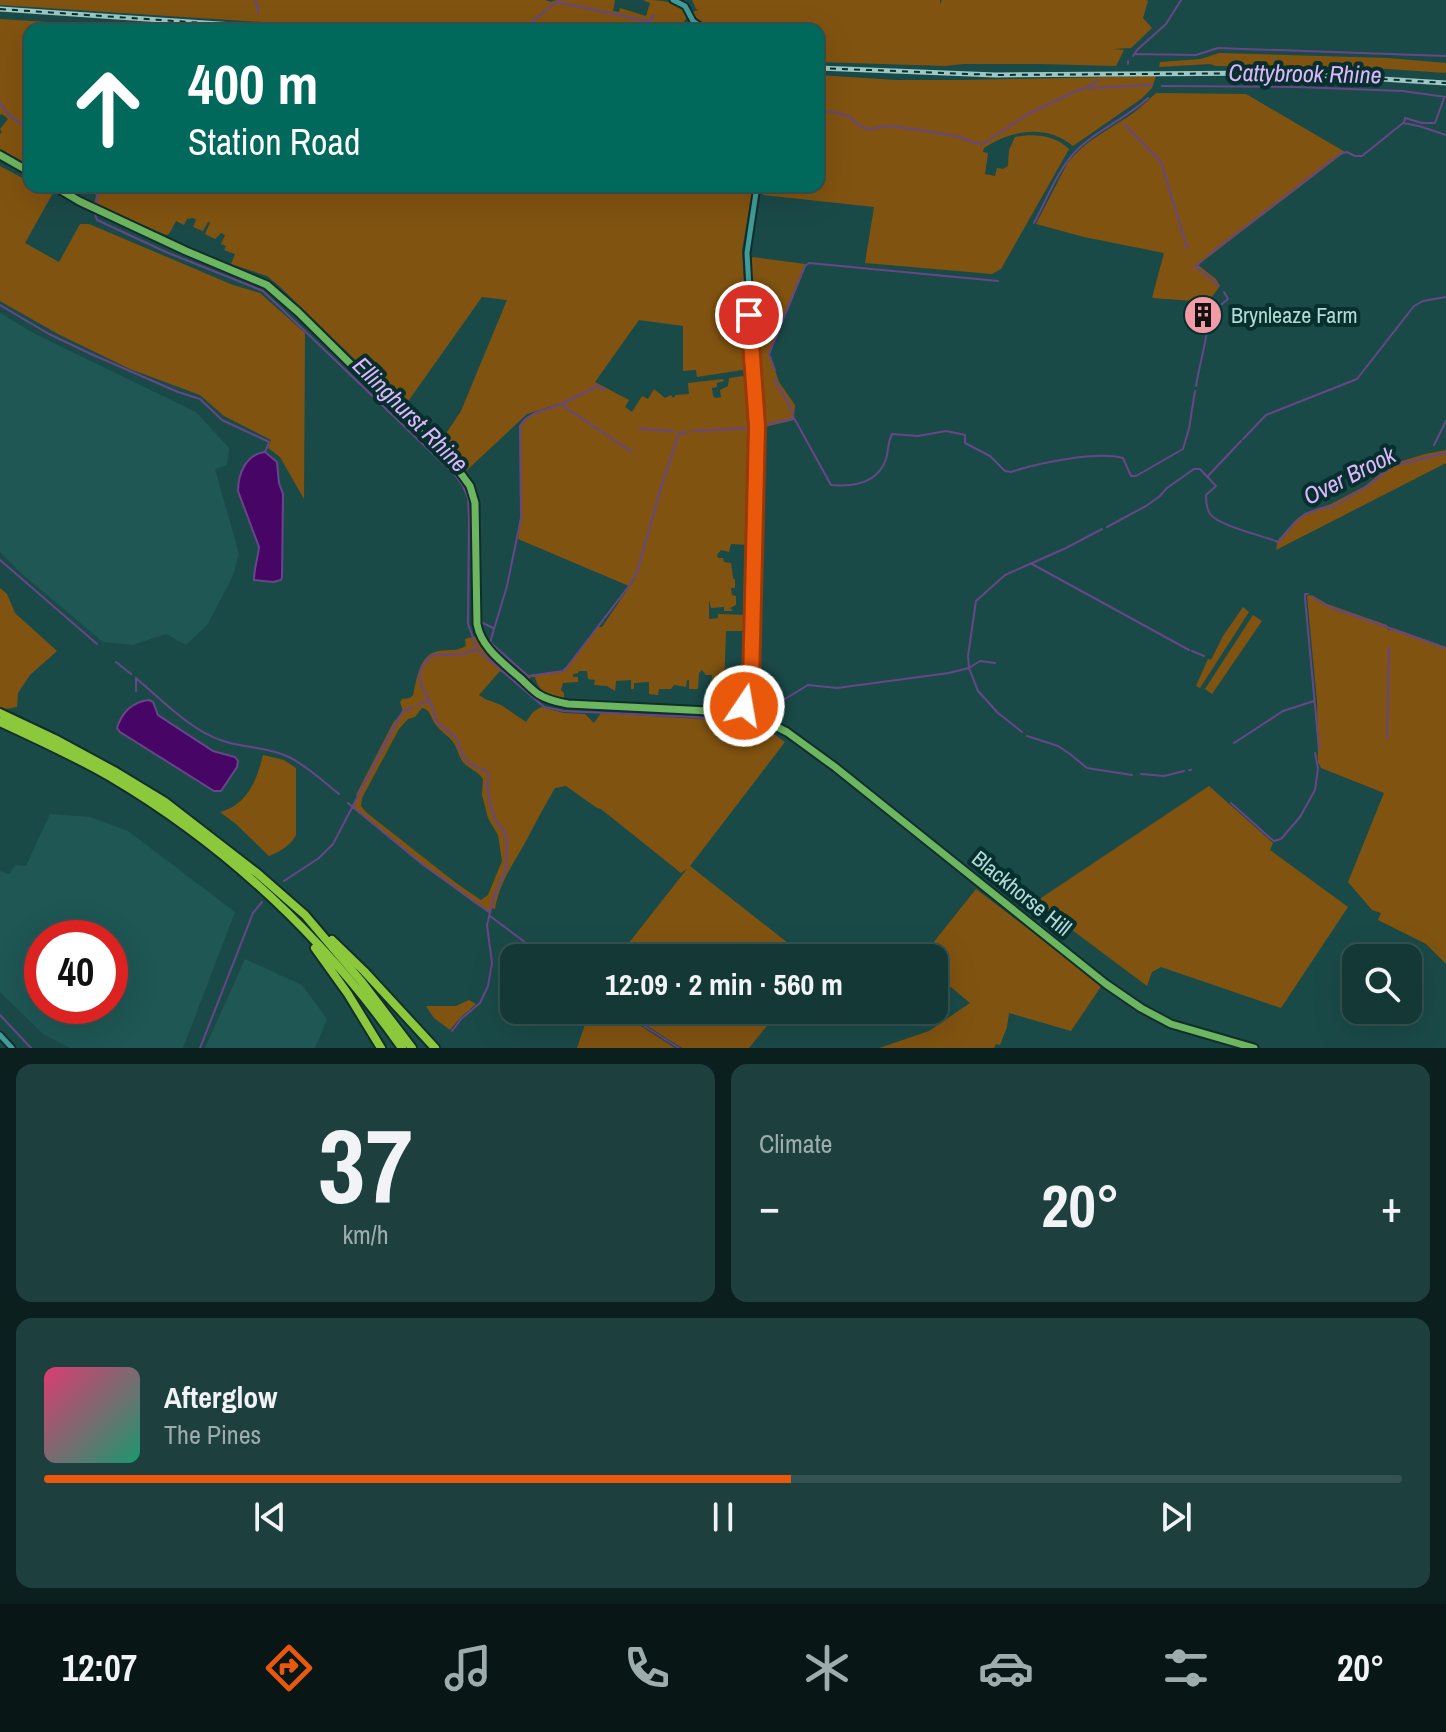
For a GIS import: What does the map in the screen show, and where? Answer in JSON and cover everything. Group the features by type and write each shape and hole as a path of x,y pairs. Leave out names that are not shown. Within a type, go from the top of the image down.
{"highway":[{"path":"0,713 114,771 165,802 210,835 305,915 364,971 435,1048"},
{"path":"0,722 108,776 163,810 229,859 281,904 305,930 402,1048"},
{"path":"281,904 348,994 381,1048"},
{"path":"305,915 370,991 412,1048"}],"main road":[{"path":"0,155 24,169"},
{"name":"Blackhorse Hill","path":"65,192 186,251 267,285 459,471 470,486 475,503 478,633 497,658 538,694 552,701 729,712 765,721 787,732 835,767 1106,984 1141,1008 1171,1024 1254,1048"}],"street":[{"path":"673,0 685,6 697,24"},
{"path":"756,192 747,253 757,428 751,683 752,699 756,706 787,732"},
{"path":"729,712 752,699"},
{"path":"0,1035 12,1048"}],"shaded area":[{"path":"0,0 615,0 613,11 619,12 620,8 646,16 650,3 643,0 649,0 674,4 687,17 683,24 292,24 0,5"},
{"path":"692,0 940,0 940,4 942,0 1146,0 1143,18 1152,28 1131,48 1113,49 1124,50 1116,66 824,62 824,24 703,24 691,12 699,10"},
{"path":"0,19 79,24 24,24 24,163 0,149 0,129 8,119 0,115"},
{"path":"1219,53 1388,58 1446,63 1446,73 1359,67 1210,64 1159,67 1160,62 1201,59"},
{"path":"824,75 896,80 1156,76 1152,88 1141,99 1073,146 1052,134 1028,132 1006,137 984,148 983,152 988,153 985,174 995,176 997,168 1008,166 1009,150 1015,137 1044,136 1069,149 1001,269 992,274 865,263 874,207 763,195 763,192 824,192"},
{"path":"1156,93 1246,94 1345,152 1198,265 1220,286 1208,302 1152,298 1164,253 1036,224 1074,156"},
{"path":"0,166 24,179 24,192 53,193 25,243 59,262 80,224 89,224 233,285 260,293 305,333 304,499 280,457 268,448 271,440 224,416 200,395 130,369 0,301"},
{"path":"94,192 752,192 742,250 749,369 697,377 696,370 683,371 683,326 639,320 595,382 629,400 625,407 632,412 642,396 648,399 654,389 665,398 671,395 673,398 689,394 688,383 723,379 712,388 716,398 721,397 720,390 728,386 729,378 750,375 753,430 750,545 731,544 729,552 721,550 717,555 724,562 731,563 735,580 732,595 736,596 736,605 730,608 733,611 724,611 724,607 711,608 709,600 709,619 718,618 718,614 747,615 747,631 726,631 724,690 711,690 712,675 706,675 702,670 698,689 689,689 687,680 686,687 674,685 671,689 659,689 658,695 649,694 649,682 634,683 634,689 631,689 631,680 616,681 615,691 607,686 594,685 595,680 588,679 587,671 579,671 573,674 573,677 578,677 578,682 563,683 561,690 564,699 542,690 535,677 528,680 525,677 563,671 598,627 602,627 636,577 629,586 518,539 521,518 520,426 533,414 559,404 527,414 466,471 439,444 461,411 507,300 482,297 404,407 278,285 267,276 231,264 235,254 224,250 226,246 221,244 225,235 221,233 215,239 205,234 210,223 203,231 193,227 194,218 187,219 184,225 176,221 166,235 94,204"},
{"path":"753,257 805,264 769,353 779,382 795,405 794,420 761,428 751,267"},
{"path":"0,313 35,334 196,412 229,448 227,465 215,469 239,554 232,578 207,625 186,645 166,634 133,645 103,642 0,552"},
{"path":"1446,450 1446,463 1276,550 1278,540 1298,518 1365,486 1392,464"},
{"path":"265,452 277,462 283,494 282,577 273,582 254,580 259,547 238,491 244,466 253,457"},
{"path":"0,588 7,594 15,613 57,651 30,675 18,693 17,707 5,709 0,707"},
{"path":"1312,595 1327,604 1387,625 1388,630 1393,628 1446,647 1446,964 1426,944 1378,920 1381,913 1372,910 1348,882 1384,793 1321,768 1318,762 1317,701 1307,596"},
{"path":"1243,607 1249,612 1200,688 1196,686 1208,659 1211,660"},
{"path":"1253,615 1262,621 1212,694 1205,689"},
{"path":"476,636 509,672 506,675 500,671 479,695 526,722 541,707 585,714 594,723 601,713 734,721 768,730 785,742 690,866 789,944 628,944 687,869 681,873 601,809 566,786 555,788 508,873 495,909 491,908 490,913 422,864 352,807 393,723 403,711 400,702 413,695 423,662 432,653 466,646 465,639","holes":["422,708 453,742 463,762 483,779 482,795 488,818 498,835 502,861 488,895 481,900 361,806 362,798 399,729"]},
{"path":"153,702 158,715 213,751 235,757 237,767 221,791 214,791 120,732 117,728 125,713 138,703"},
{"path":"263,755 284,760 296,768 296,835 285,848 269,856 220,812 244,797 258,773"},
{"path":"1209,786 1273,843 1270,850 1348,907 1281,1008 1161,967 1152,972 1147,986 1040,906 1041,898"},
{"path":"50,814 90,817 128,831 235,912 183,1048 70,1048 43,1034 33,1024 128,1024 128,920 24,920 24,1015 0,992 0,871 9,874 16,865 26,866"},
{"path":"976,889 1102,985 1071,1031 1009,1013 1000,1045 996,1044 994,1048 879,1048 929,1031 939,1024 948,1024 948,1018 970,1003 948,985 948,944 932,944"},
{"path":"245,959 302,985 327,1019 315,1048 205,1048"},
{"path":"469,1000 476,1004 450,1030 434,1018 426,1006 456,1006"},
{"path":"585,1024 638,1024 675,1048 577,1048"},
{"path":"644,1024 769,1024 749,1048 682,1048"}],"waterway":[{"path":"255,0 258,14"},
{"path":"529,24 559,0"},
{"path":"1133,56 1166,24 1181,0"},
{"path":"557,2 647,21 654,15"},
{"path":"1134,54 1196,55 1218,48 1446,56"},
{"path":"824,111 850,117 867,129 889,126 920,130 983,144 1028,114 1098,80"},
{"name":"Cattybrook Rhine","path":"1089,88 1152,85"},
{"name":"Cattybrook Rhine","path":"1162,86 1403,91 1446,97"},
{"path":"1034,223 1058,176 1076,151 1148,98"},
{"path":"1404,123 1405,118 1435,123 1444,98"},
{"path":"0,102 13,118 24,125"},
{"path":"1207,256 1340,154 1347,152 1362,156 1403,123 1446,135"},
{"path":"1125,125 1161,162 1187,248"},
{"name":"Ellinghurst Rhine","path":"97,192 97,220 263,291 455,475 468,498 468,624 477,649 544,707 752,724"},
{"path":"1204,259 1195,267 1218,287"},
{"path":"775,370 769,354 805,266 809,263 998,281"},
{"path":"1222,304 1228,299 1224,292"},
{"path":"1243,439 1266,415 1357,379 1414,306 1446,297"},
{"path":"0,305 91,354 200,399 222,420 269,442 265,452"},
{"path":"1196,386 1209,313 1216,307"},
{"path":"775,379 793,416"},
{"path":"605,390 597,386 562,404 533,414 520,426 521,518 491,643 528,676 563,671 629,586 637,572 679,433 689,432"},
{"path":"694,431 752,428 794,418 831,485 864,482 877,473 886,459 892,434 918,436 946,431 965,435 965,443 990,456 1005,471 1067,459 1112,456 1123,458 1131,476 1136,476 1183,449 1195,391"},
{"path":"560,404 632,452"},
{"path":"1434,445 1446,421"},
{"path":"640,429 673,431"},
{"path":"1207,477 1241,441"},
{"name":"Over Brook","path":"1275,541 1278,542 1305,514 1332,507 1368,486 1393,466 1446,453"},
{"name":"Over Brook","path":"1107,527 1146,506 1194,469 1200,469 1216,486 1206,495 1210,514 1214,518 1273,540"},
{"name":"Over Brook","path":"1022,732 998,713 978,691 969,668 976,601 1005,575 1102,529"},
{"path":"0,560 97,644"},
{"path":"1032,564 1189,650"},
{"path":"1308,594 1305,598 1319,749"},
{"path":"1312,597 1327,606"},
{"path":"1330,607 1446,648"},
{"path":"481,622 493,628"},
{"path":"1387,738 1389,648"},
{"path":"452,1031 480,1003 488,986 492,963 487,925 494,896 506,869 507,843 505,832 492,810 487,771 467,761 456,738 437,721 421,685 420,674 433,655 464,654 476,649"},
{"path":"1192,651 1204,656"},
{"path":"764,707 808,685 837,688 949,673 969,668 980,661 995,663"},
{"path":"116,662 131,674"},
{"path":"136,678 136,691"},
{"path":"137,679 199,730 223,741 289,757 339,794"},
{"path":"418,705 427,701"},
{"path":"1234,743 1283,711 1314,701"},
{"path":"284,881 319,858 333,844 403,711 413,707"},
{"path":"1027,736 1058,746 1087,768 1132,775"},
{"path":"1231,803 1274,841 1281,839 1300,817 1315,790 1318,768 1315,753"},
{"path":"1141,774 1164,776 1184,771"},
{"path":"348,803 422,864 489,912"},
{"path":"200,1048 253,913 262,902"},
{"path":"490,916 527,944"},
{"path":"0,1015 31,1048"},
{"path":"641,1024 679,1048"}],"railway":[{"path":"0,9 219,24"},
{"path":"824,68 996,75 1285,73 1446,83"}],"place":[{"name":"Brynleaze Farm","path":"1203,315"}],"route":[{"path":"744,706 752,699 757,426 749,315"}]}
